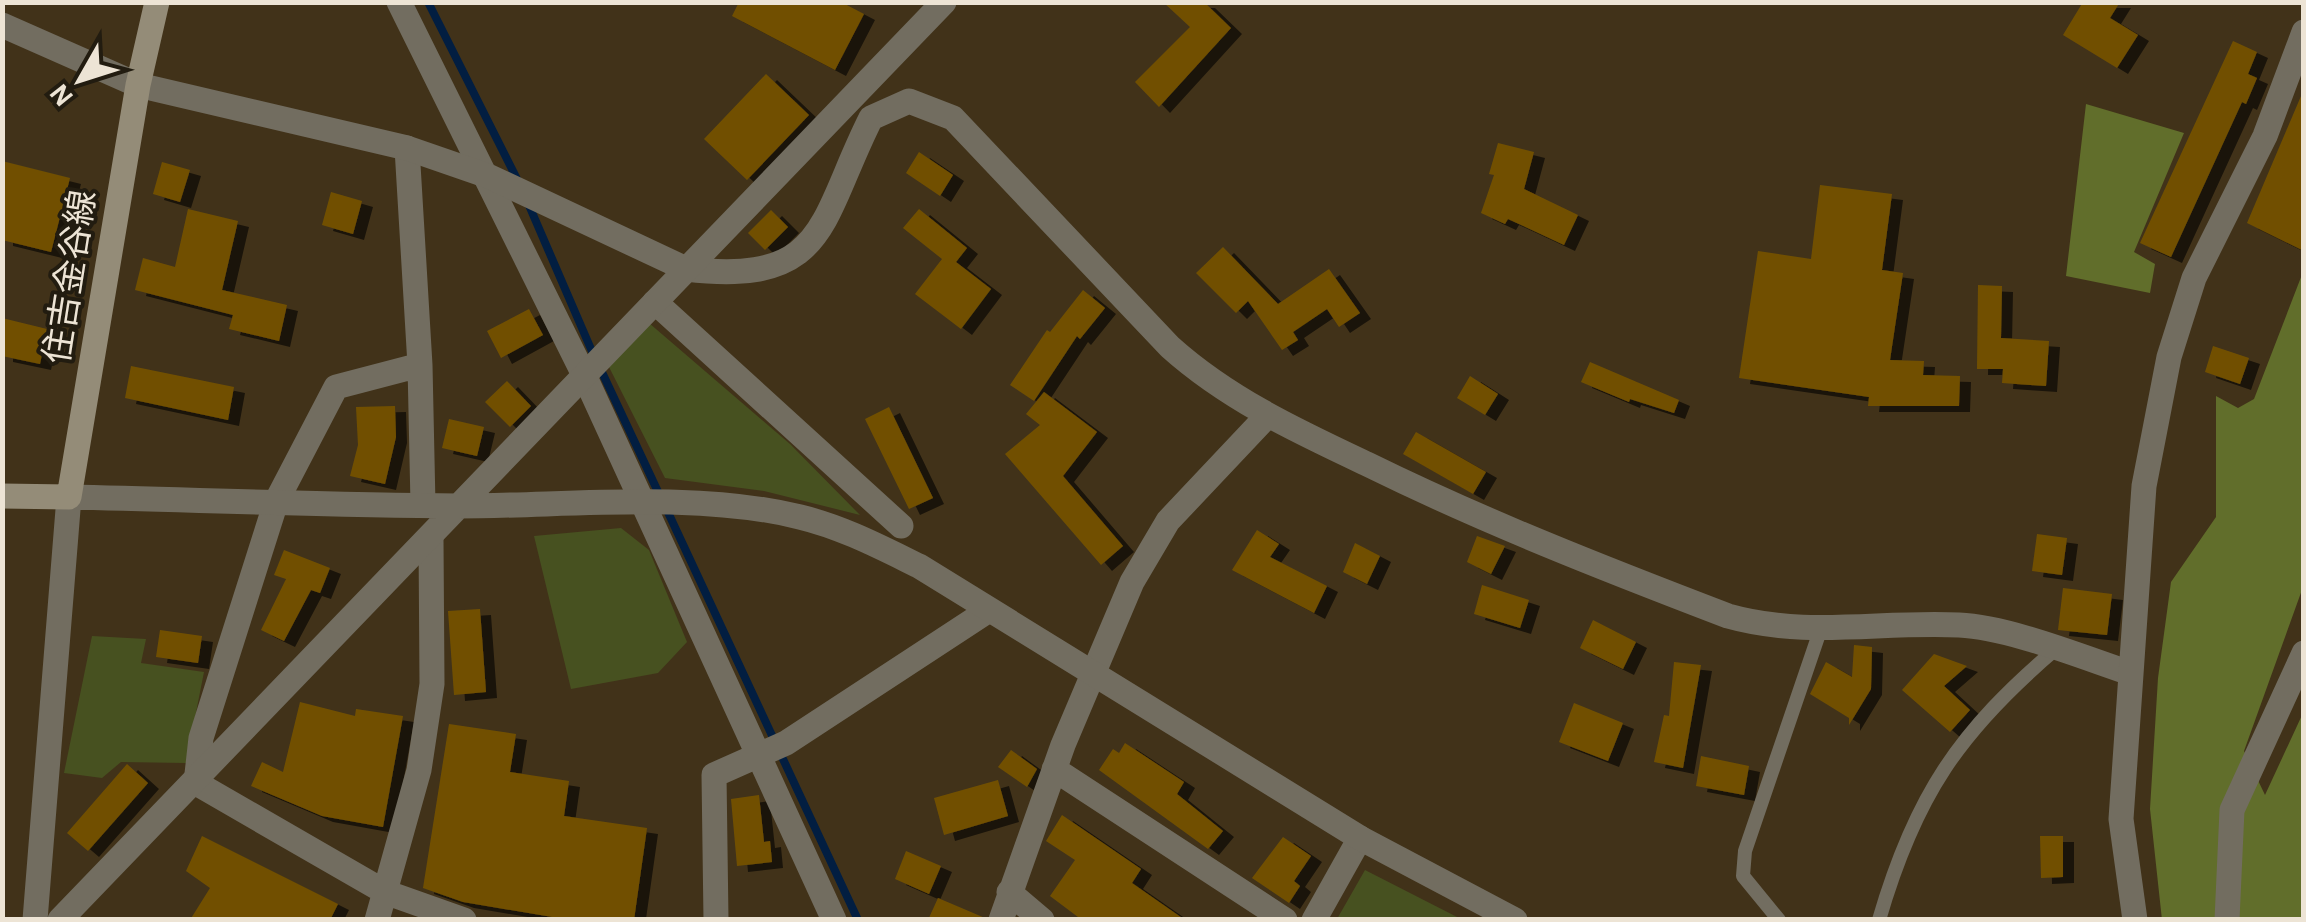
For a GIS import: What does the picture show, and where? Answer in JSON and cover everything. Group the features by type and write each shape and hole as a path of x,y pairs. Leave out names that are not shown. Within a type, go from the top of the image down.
{"main road":[{"name":"住吉金谷線","path":"70,497 138,85 157,2"},
{"path":"2,496 70,497"}],"street":[{"path":"399,2 594,368 698,632 834,920"},
{"path":"60,920 944,2"},
{"path":"2,25 138,85 407,148 495,180 686,269 732,275 768,270 799,252 832,213 871,118 909,101 953,118 1204,378 1267,416 1484,521 1768,628 1820,631 1962,624 2057,648 2130,673"},
{"path":"2135,920 2121,819 2144,486 2170,357 2194,278 2266,136 2304,32"},
{"path":"407,148 420,365 423,505"},
{"path":"655,302 902,526"},
{"path":"196,783 201,738 276,502 336,387 420,365"},
{"path":"1000,920 1054,769 1132,582 1168,521 1267,416"},
{"path":"35,920 70,497 462,506 646,504 728,507 814,522 859,537 919,566 1360,838 1515,920"},
{"path":"378,920 419,770 432,684 430,540"},
{"path":"716,920 714,774 786,744 988,610"},
{"path":"2227,920 2232,810 2304,653"},
{"path":"1054,769 1285,920"},
{"path":"196,783 385,892 464,920"},
{"path":"1314,920 1360,838"},
{"path":"1009,892 1042,920"}],"lane":[{"path":"1780,920 1743,876 1745,851 1820,631"},
{"path":"1879,920 1900,848 1960,742 2000,696 2057,648"}],"green space":[{"path":"2086,104 2184,133 2134,252 2155,264 2150,293 2066,276"},
{"path":"2303,272 2303,587 2244,751 2265,795 2303,713 2303,919 2162,920 2150,809 2158,678 2171,582 2216,517 2216,396 2238,408 2254,399"},
{"path":"649,323 790,444 860,515 764,491 665,478 609,367"},
{"path":"621,528 649,550 687,642 658,673 571,689 534,536"},
{"path":"92,636 146,639 141,663 204,672 186,763 121,762 102,778 64,773"},
{"path":"1365,870 1461,919 1337,919"}],"building":[{"path":"739,2 841,2 864,14 835,70 732,16"},
{"path":"1163,2 1204,2 1231,28 1159,107 1135,82 1190,27"},
{"path":"2083,2 2120,2 2110,18 2138,35 2117,68 2063,35"},
{"path":"2233,41 2257,52 2248,74 2257,78 2246,104 2242,102 2171,257 2140,243"},
{"path":"766,74 809,115 747,180 704,139"},
{"path":"2304,89 2304,251 2247,223"},
{"path":"1498,143 1534,152 1524,189 1578,215 1564,245 1508,219 1505,224 1481,213 1494,175 1489,174"},
{"path":"919,152 953,175 940,196 906,173"},
{"path":"2,161 70,178 51,252 2,240"},
{"path":"162,162 190,170 180,202 153,194"},
{"path":"1820,185 1892,194 1882,270 1903,273 1890,360 1924,361 1923,375 1960,376 1959,406 1868,406 1869,397 1739,378 1758,251 1811,259"},
{"path":"331,192 362,201 353,234 322,225"},
{"path":"188,209 238,221 222,290 287,305 279,341 229,329 233,315 135,290 143,258 175,267"},
{"path":"919,209 967,248 956,262 991,289 961,329 915,294 942,259 903,228"},
{"path":"771,210 788,227 765,250 748,233"},
{"path":"1223,247 1278,304 1329,269 1360,313 1339,327 1327,309 1293,332 1298,340 1282,350 1248,301 1236,313 1196,273"},
{"path":"1978,285 2002,286 2001,338 2049,341 2046,386 2002,383 2003,369 1977,369"},
{"path":"1083,290 1105,308 1080,339 1077,336 1034,401 1010,385 1047,330 1050,332"},
{"path":"529,309 543,335 501,358 487,331"},
{"path":"2,318 47,329 40,364 2,356"},
{"path":"2213,346 2249,358 2240,384 2205,372"},
{"path":"1590,362 1679,400 1674,413 1630,399 1629,402 1581,382"},
{"path":"131,366 234,387 228,420 125,398"},
{"path":"1470,376 1498,394 1485,415 1457,398"},
{"path":"507,381 531,406 510,427 485,402"},
{"path":"1044,392 1097,432 1063,476 1123,546 1101,565 1005,454 1040,425 1026,414"},
{"path":"395,406 396,437 385,484 350,476 358,445 356,407"},
{"path":"889,407 933,498 909,509 865,419"},
{"path":"449,419 484,427 477,456 442,448"},
{"path":"1416,432 1486,472 1473,494 1403,454"},
{"path":"1257,530 1279,544 1270,557 1327,586 1314,613 1232,570"},
{"path":"2037,534 2067,538 2062,575 2032,571"},
{"path":"1477,536 1505,546 1491,574 1467,562"},
{"path":"1355,543 1380,556 1367,584 1343,572"},
{"path":"284,550 330,568 320,593 311,590 284,641 261,630 286,579 274,575"},
{"path":"1482,585 1529,600 1520,628 1474,614"},
{"path":"2063,588 2112,594 2107,635 2058,630"},
{"path":"480,609 486,692 454,695 448,611"},
{"path":"1593,620 1636,642 1623,669 1580,648"},
{"path":"160,630 202,636 198,663 156,657"},
{"path":"1854,645 1872,647 1871,689 1849,725 1849,718 1810,694 1826,662 1852,677"},
{"path":"1934,654 1967,666 1944,686 1970,710 1950,732 1902,690"},
{"path":"1674,662 1701,665 1683,768 1654,762 1664,715 1669,716"},
{"path":"300,702 355,716 356,709 403,716 383,827 322,816 251,786 262,762 283,772"},
{"path":"1574,703 1623,723 1608,761 1559,742"},
{"path":"449,724 516,734 510,772 569,781 564,816 647,828 634,920 570,920 463,902 423,888"},
{"path":"1125,743 1184,782 1177,794 1223,831 1208,849 1099,770 1113,749 1119,753"},
{"path":"1011,750 1037,769 1027,787 998,767"},
{"path":"1701,756 1749,766 1744,795 1696,786"},
{"path":"127,764 148,783 88,851 67,833"},
{"path":"998,780 1008,816 944,835 934,798"},
{"path":"759,795 764,842 770,841 772,862 737,866 731,799"},
{"path":"1062,815 1141,869 1132,883 1185,920 1082,920 1050,896 1075,860 1046,841"},
{"path":"202,836 338,904 330,920 190,920 210,888 186,871"},
{"path":"2040,836 2063,836 2063,877 2041,878"},
{"path":"1283,837 1311,856 1294,881 1300,886 1289,903 1252,878"},
{"path":"906,851 941,866 929,894 895,879"},
{"path":"938,898 985,918 985,920 928,920"}],"waterway":[{"path":"428,2 518,181"},
{"path":"528,203 594,356"},
{"path":"600,368 660,496"},
{"path":"666,508 858,920"}]}
